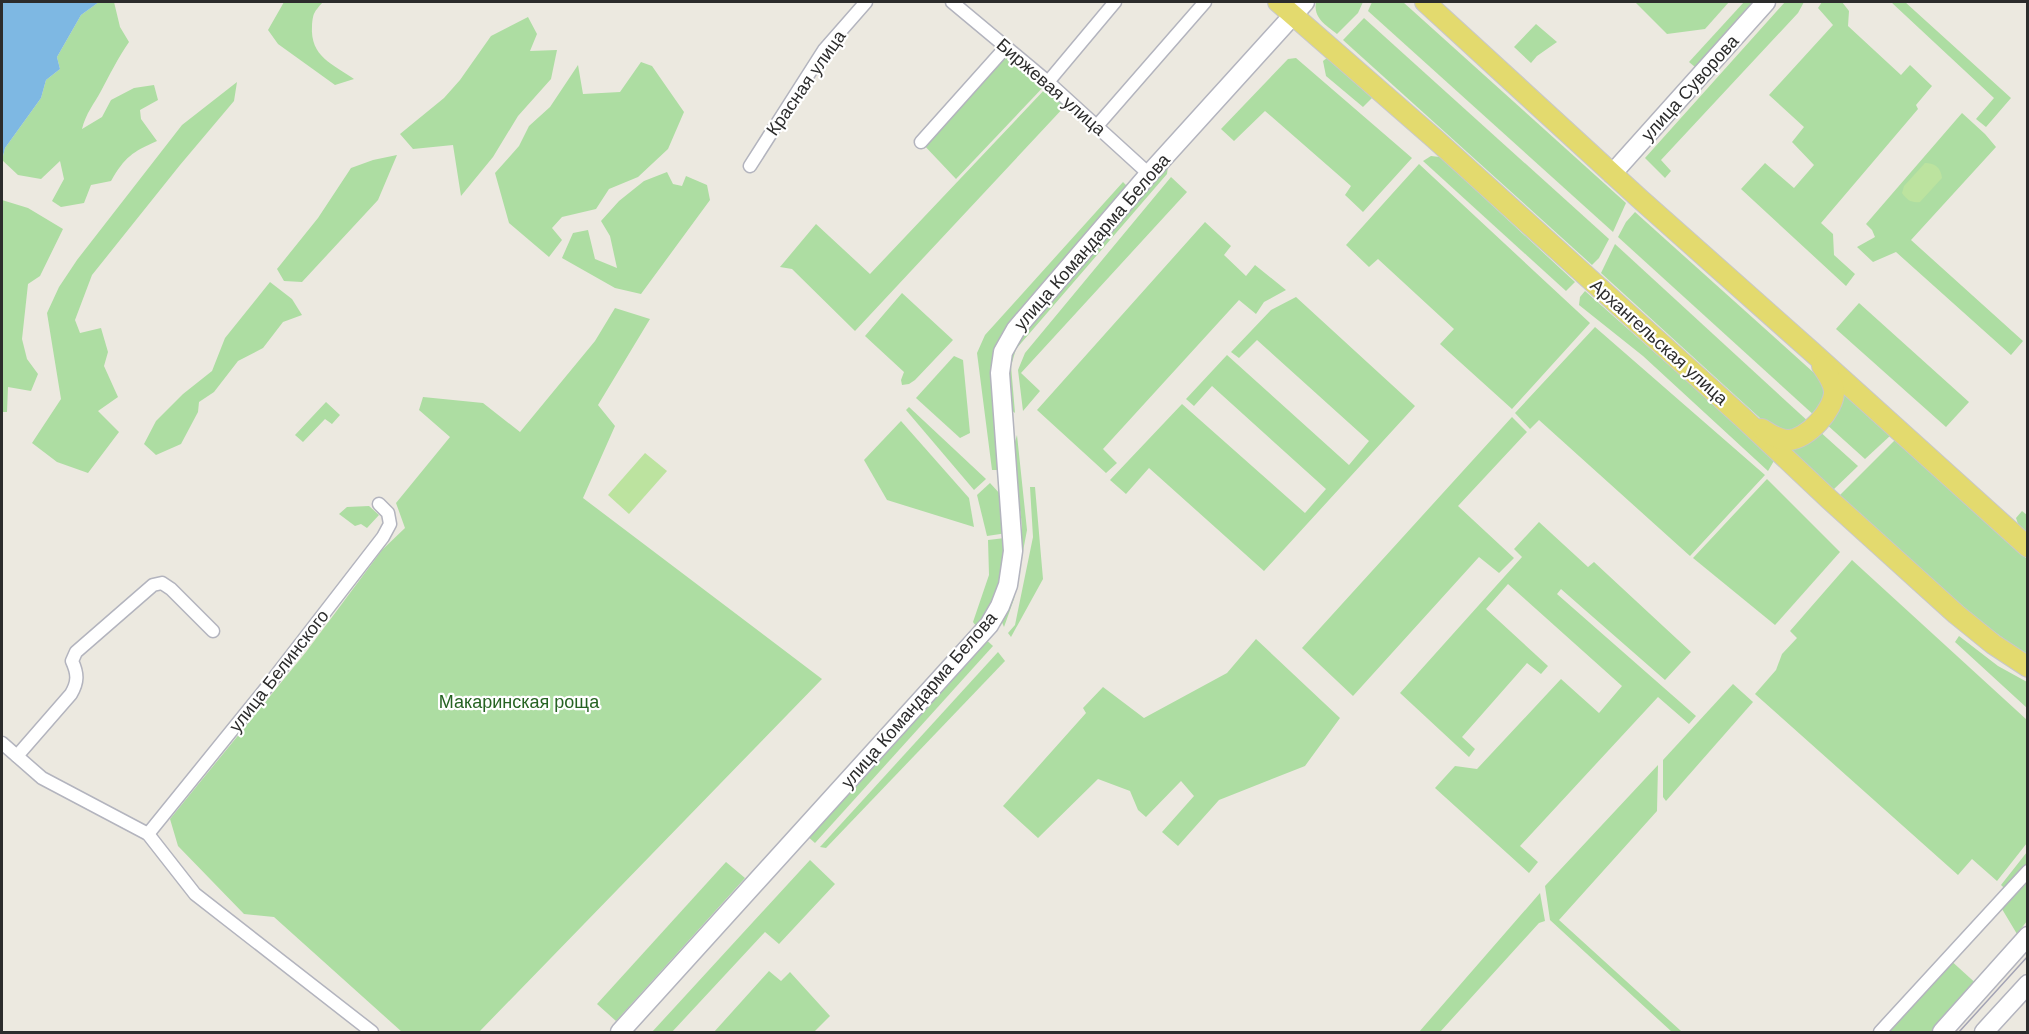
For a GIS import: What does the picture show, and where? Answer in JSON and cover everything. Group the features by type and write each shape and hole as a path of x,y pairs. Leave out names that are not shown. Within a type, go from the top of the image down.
{"main road":[{"name":"Архангельская улица","path":"1278,2 1299,8 1452,154 1956,614 1993,644 2028,667"},
{"path":"1425,2 1612,174 2028,547"},
{"name":"улица Суворова","path":"1612,174 1766,2"},
{"name":"улица Командарма Белова","path":"620,1032 989,625 1008,585 1013,551 1000,373 1003,352 1016,329 1149,174 1299,8"},
{"path":"1742,417 1777,438 1789,440 1806,434 1833,403 1834,391 1832,380 1811,351"},
{"path":"1942,1032 2028,936"},
{"path":"1984,1032 2028,984"}],"street":[{"name":"Красная улица","path":"750,166 824,50 866,2"},
{"name":"Биржевая улица","path":"952,2 1048,82 1149,174"},
{"path":"965,12 975,2"},
{"path":"1048,82 1115,2"},
{"path":"1096,127 1205,2"},
{"path":"921,142 1005,48"},
{"name":"улица Белинского","path":"148,834 267,687 382,537 390,524 388,513 379,504"},
{"path":"17,756 77,684 77,673 72,662 76,652 153,585 162,583 171,589 213,631"},
{"path":"2,743 42,778 148,834 195,894 372,1032"},
{"path":"1880,1032 2028,871"}],"green space":[{"path":"99,2 114,2 120,27 129,42 88,113 82,129 102,117 111,100 134,88 154,85 158,100 140,110 141,119 157,141 130,156 111,181 91,185 84,203 61,207 52,201 64,179 60,161 41,179 18,175 2,160 5,148 41,98 46,80 60,69 57,57 81,15"},
{"path":"284,2 323,2 313,18 312,37 315,45 324,59 354,79 335,85 278,44 268,30"},
{"path":"1316,2 1363,2 1358,13 1337,34 1318,17"},
{"path":"1372,2 1403,2 1626,203 1613,232 1368,11"},
{"path":"1635,2 1729,2 1705,29 1667,34"},
{"path":"1744,2 1754,2 1695,67 1689,62"},
{"path":"1785,2 1804,2 1798,13 1661,160 1671,171 1665,178 1645,158"},
{"path":"1822,2 1842,2 1849,11 1848,26 1901,75 1910,65 1932,86 1916,105 1918,109 1821,223 1833,234 1834,255 1855,274 1846,286 1741,189 1765,163 1794,188 1814,165 1792,142 1804,127 1769,95 1833,25 1818,8"},
{"path":"1891,2 1905,2 2011,98 1986,127 1976,119 1994,98"},
{"path":"528,17 537,34 530,51 557,50 551,79 518,116 493,157 461,196 453,145 413,149 400,134 444,98 460,80 491,36"},
{"path":"1364,18 1609,239 1599,258 1592,265 1343,40"},
{"path":"1536,24 1557,42 1531,63 1514,47"},
{"path":"1006,47 1048,82 956,179 921,142"},
{"path":"1296,58 1412,158 1363,212 1345,195 1351,186 1265,111 1234,141 1221,129 1288,59"},
{"path":"1327,58 1372,98 1363,107 1326,76 1323,61"},
{"path":"641,62 652,66 684,112 668,149 638,177 609,189 596,209 562,217 552,228 562,240 549,257 509,223 495,173 519,146 529,126 550,107 578,65 583,94 620,92"},
{"path":"237,82 234,101 92,275 75,320 80,333 101,328 108,352 104,366 118,397 98,411 119,432 88,473 57,462 32,443 61,399 47,313 59,287 77,260 182,125"},
{"path":"1047,87 1066,105 855,331 792,269 780,267 816,224 870,274"},
{"path":"1962,113 1996,147 1911,240 2023,341 2011,355 1896,252 1873,262 1857,247 1875,237 1866,224"},
{"path":"397,155 378,200 302,282 284,281 277,269 318,218 351,168"},
{"path":"1431,156 1440,157 1575,282 1566,291 1423,161"},
{"path":"1925,163 1937,167 1942,178 1920,202 1912,201 1902,193 1904,186"},
{"path":"1419,164 1590,323 1512,409 1440,344 1454,329 1378,259 1369,267 1346,245"},
{"path":"1168,166 1167,174 1016,349 1011,366 1015,413 1010,409 1007,376 1010,355 1018,338"},
{"path":"667,172 673,184 682,186 686,176 707,185 710,200 641,294 615,288 562,258 573,233 588,230 595,259 617,268 610,236 601,221 619,201 644,181"},
{"path":"1171,177 1187,192 1021,373 1040,391 1023,411 1018,370 1025,353"},
{"path":"1123,182 1130,189 1002,335 992,359 1001,470 992,470 977,353 985,335"},
{"path":"2,200 28,208 63,229 40,276 28,284 22,339 27,359 38,374 31,391 8,387 7,412 2,412"},
{"path":"1635,212 1823,381 1828,391 1816,417 1618,237 1626,222"},
{"path":"1205,222 1231,246 1224,255 1246,276 1255,265 1286,290 1264,302 1256,314 1239,300 1103,449 1117,463 1106,473 1037,410"},
{"path":"1615,244 1810,423 1794,435 1772,429 1601,273"},
{"path":"270,282 292,299 302,315 283,322 263,348 238,361 214,392 199,402 198,412 181,444 156,455 144,444 156,421 183,394 212,371 225,338"},
{"path":"1585,291 1775,459 1768,471 1643,356 1579,305 1580,297"},
{"path":"902,293 953,340 915,380 902,385 904,372 865,336"},
{"path":"1296,297 1415,406 1264,571 1149,468 1126,494 1110,480 1182,404 1305,513 1326,489 1212,386 1194,406 1186,399 1227,355 1349,465 1369,441 1257,340 1239,358 1231,352 1271,310"},
{"path":"1859,303 1969,402 1946,427 1836,329"},
{"name":"Макаринская роща","path":"615,308 650,319 598,405 615,426 583,498 822,679 479,1032 402,1032 274,917 244,914 178,846 170,819 306,652 382,550 405,528 396,503 450,437 419,410 423,397 483,403 520,432 595,341"},
{"path":"1595,327 1765,475 1690,556 1539,420 1530,429 1515,413"},
{"path":"954,356 963,360 970,433 960,438 916,398"},
{"path":"1840,388 1891,435 1865,459 1825,423"},
{"path":"326,402 340,415 332,424 325,419 303,442 295,435"},
{"path":"909,407 986,479 974,490 906,410"},
{"path":"1512,417 1527,432 1458,506 1514,558 1499,573 1479,557 1353,696 1302,648"},
{"path":"901,421 969,498 974,527 887,500 864,460"},
{"path":"1818,430 1858,466 1833,490 1782,445"},
{"path":"1017,435 1027,530 1014,599 1004,627 1001,620 1016,576 1022,542 1013,458"},
{"path":"1896,439 2027,559 2027,655 1954,599 1839,496"},
{"path":"645,453 667,471 629,514 608,495"},
{"path":"1767,479 1840,552 1775,625 1693,558"},
{"path":"990,483 1001,495 1007,533 987,536 977,495"},
{"path":"1030,487 1035,487 1043,579 1011,637 1008,633 1015,625 1033,537"},
{"path":"369,506 379,515 367,528 361,524 355,526 339,514 347,507"},
{"path":"2022,511 2027,515 2027,533 2018,524 2016,518"},
{"path":"1539,522 1588,567 1594,562 1691,652 1665,680 1561,589 1557,594 1696,716 1689,724 1658,697 1520,846 1538,862 1529,873 1435,788 1455,766 1477,769 1561,679 1599,713 1622,686 1508,584 1486,609 1548,666 1541,674 1527,663 1462,737 1475,749 1469,757 1400,693 1522,557 1514,549"},
{"path":"1005,538 1006,563 999,597 979,630 973,622 989,575 988,540"},
{"path":"1852,560 2027,720 2027,843 1997,881 1972,859 1958,875 1755,694 1776,670 1782,654 1797,638 1790,631"},
{"path":"1959,636 1998,666 2027,682 2027,708 1955,642"},
{"path":"983,637 993,646 815,843 806,835"},
{"path":"1256,639 1340,718 1305,766 1219,800 1178,846 1162,832 1194,796 1181,781 1146,817 1138,810 1130,791 1098,779 1038,838 1003,806 1086,713 1083,708 1103,687 1144,718 1227,673"},
{"path":"998,652 1005,661 826,848 820,847"},
{"path":"1733,684 1753,702 1666,801 1663,797 1663,760"},
{"path":"1658,765 1657,811 1559,920 1681,1031 1679,1032 1672,1032 1550,920 1545,886"},
{"path":"2027,852 2027,921 2017,934 2002,909 2013,896 2001,885"},
{"path":"810,860 835,884 779,944 765,932 672,1032 652,1032"},
{"path":"726,862 745,878 616,1021 597,1004"},
{"path":"1540,893 1545,921 1539,923 1440,1032 1419,1032"},
{"path":"1948,958 1981,988 1942,1032 1880,1032"},
{"path":"769,971 781,981 790,972 830,1016 814,1032 714,1032"}],"water":[{"path":"2,2 99,2 81,15 57,57 60,69 46,80 41,98 5,148 2,160"}],"tram line":[{"path":"1959,1032 2028,956"}]}
